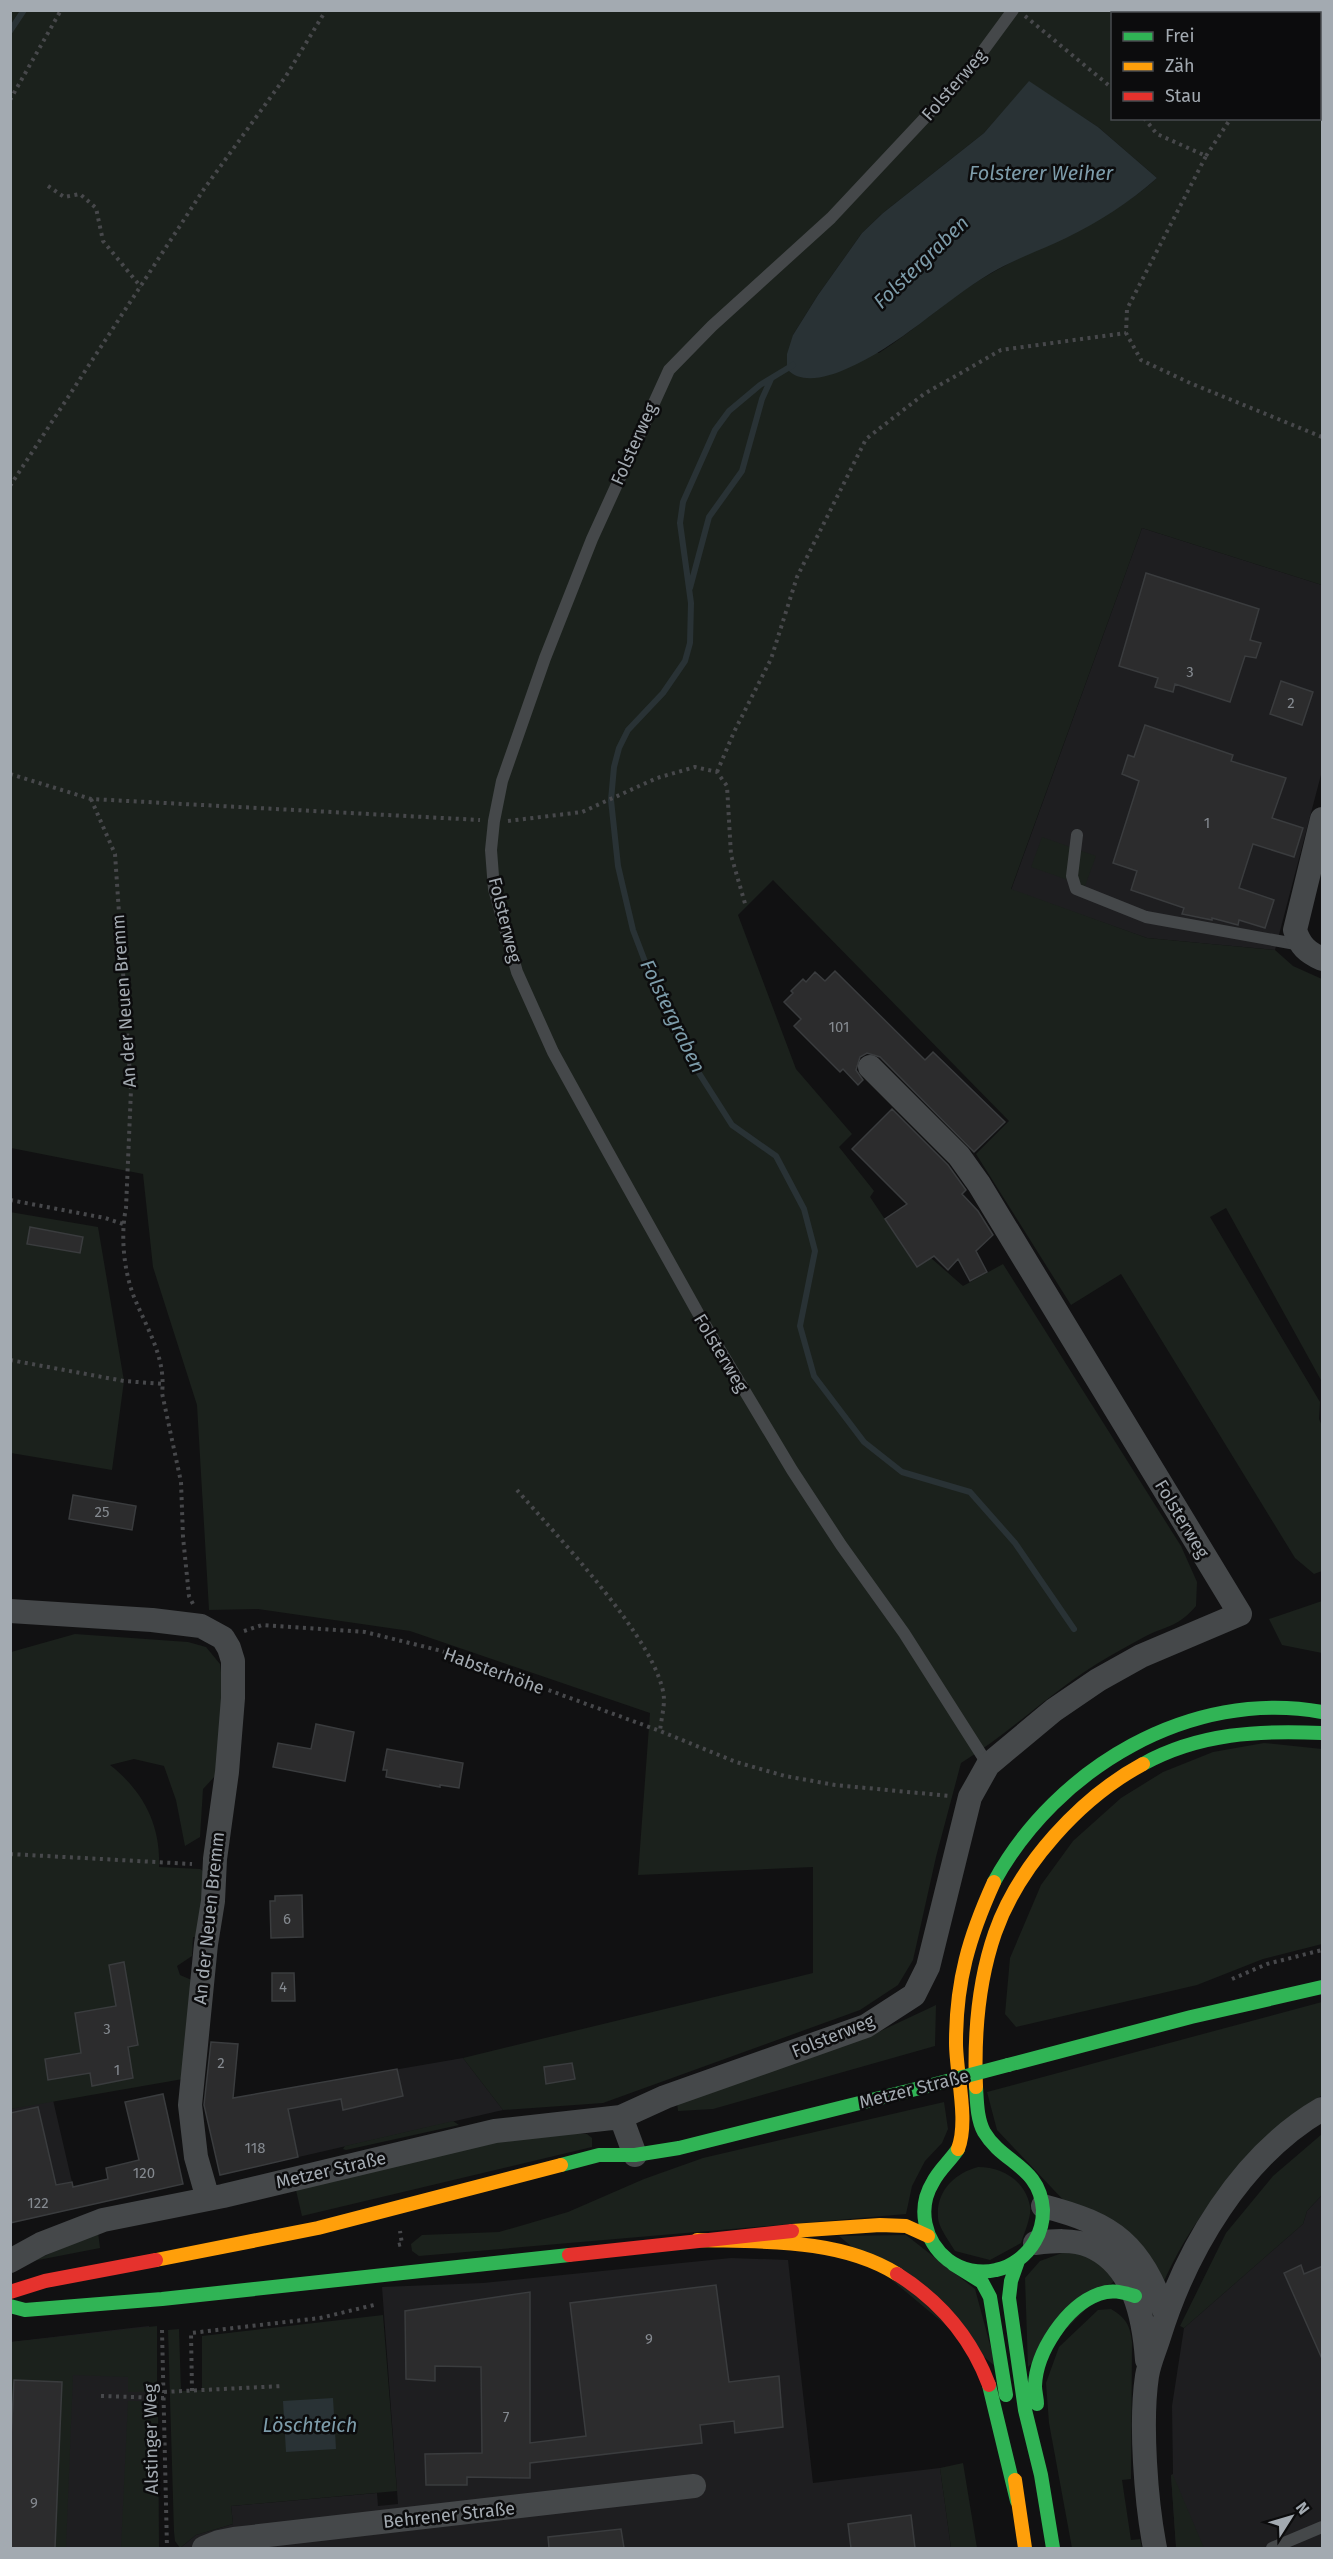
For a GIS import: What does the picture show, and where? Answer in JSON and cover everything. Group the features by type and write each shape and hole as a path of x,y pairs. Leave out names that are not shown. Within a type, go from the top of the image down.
{"main road":[{"path":"1025,2548 1017,2500 1009,2414 990,2297 982,2282 938,2252 928,2236 923,2218 924,2199 931,2181 958,2151 962,2136 957,2064 957,2018 962,1973 971,1935 985,1897 1006,1861 1029,1829 1085,1774 1139,1740 1172,1726 1243,1710 1276,1708 1323,1712"},
{"path":"953,2264 970,2271 989,2272 1007,2267 1018,2261 1035,2243 1042,2225 1043,2206 1038,2188 1028,2172 983,2130 977,2091 978,2022 986,1965 996,1931 1008,1903 1047,1843 1071,1815 1095,1794 1155,1757 1226,1735 1258,1730 1323,1733"},
{"name":"Metzer Straße","path":"10,2292 45,2281 318,2228 599,2155 635,2155 679,2148 1191,2017 1323,1987"},
{"name":"Metzer Straße","path":"1191,2017 1238,1992"},
{"path":"943,2167 959,2156 973,2153 996,2153 1014,2160"},
{"name":"Metzer Straße","path":"604,2171 635,2155"},
{"path":"10,2306 25,2310 144,2301 797,2230 880,2225 906,2226 928,2236"},
{"path":"698,2240 794,2243 828,2249 873,2261 910,2280 949,2316 972,2346 989,2385 1017,2500"},
{"path":"1018,2261 1011,2281 1009,2298 1025,2409 1041,2475 1053,2548"},
{"path":"50,2307 118,2289"},
{"path":"1041,2475 1035,2385 1041,2360 1050,2341 1079,2306 1095,2295 1113,2290 1135,2296"}],"street":[{"path":"1323,819 1295,930 1306,951 1323,959"},
{"name":"Folsterweg","path":"621,2117 664,2097 866,2026 914,1995 928,1967 970,1797 988,1765 1054,1710 1098,1680 1141,1656 1240,1614 974,1177 959,1156 870,1067"},
{"path":"10,1611 152,1620 201,1626 223,1638"},
{"name":"An der Neuen Bremm","path":"208,2199 196,2157 190,2105 205,1953 227,1772 233,1698 233,1661 223,1638"},
{"path":"1147,2373 1177,2287 1210,2223 1238,2184 1276,2145 1323,2109"},
{"path":"621,2117 635,2155"},
{"name":"Metzer Straße","path":"10,2261 41,2244 87,2225 208,2199 495,2131 621,2117"},
{"path":"1043,2206 1105,2227 1130,2247 1147,2271 1166,2315"},
{"path":"1035,2243 1064,2240 1090,2246 1110,2259 1126,2277 1135,2296 1145,2330 1147,2373 1145,2438 1155,2548"},
{"name":"Behrener Straße","path":"204,2548 234,2539 694,2486"}],"lane":[{"name":"Folsterweg","path":"988,1765 911,1643 827,1524 768,1432 650,1229 553,1052 521,982 504,932 494,889 491,850 502,781 545,658 596,529 669,370 712,326 831,218 966,74 1013,10"},
{"path":"1077,835 1072,876 1076,889 1146,916 1301,945"},
{"path":"1272,2548 1323,2527"}],"path":[{"path":"10,100 61,10"},
{"path":"10,486 204,189 286,76 326,10"},
{"path":"1019,10 1111,86"},
{"path":"1146,120 1157,134 1206,156"},
{"path":"1230,120 1206,156 1127,309 1126,333 1141,360 1190,383 1323,437"},
{"path":"48,186 64,197 80,194 96,208 103,241 141,287"},
{"path":"717,772 734,732 771,659 797,578 866,440 924,394 1001,350 1126,333"},
{"path":"10,774 91,799 494,821 582,812 657,778 695,767 717,772 727,786 731,855 746,907"},
{"name":"An der Neuen Bremm","path":"91,799 115,854 131,1090 126,1208 123,1224"},
{"path":"10,1200 105,1218 123,1224 128,1276 136,1302 156,1344 163,1384 162,1393 181,1482 183,1537 189,1596 201,1626"},
{"path":"10,1360 124,1381 163,1384"},
{"path":"518,1490 626,1618 658,1674 664,1699 660,1731"},
{"name":"Habsterhöhe","path":"223,1638 262,1625 365,1632 442,1651 660,1731 736,1762 785,1776 835,1785 970,1797"},
{"path":"10,1854 215,1866"},
{"path":"394,2246 402,2244 399,2226"},
{"path":"192,2391 190,2333 320,2318 374,2305"},
{"name":"Alstinger Weg","path":"162,2330 167,2548"},
{"path":"101,2396 164,2395 192,2391 282,2386"}],"shaded area":[{"path":"10,11 1322,11 1322,585 1142,528 1011,889 1147,938 1275,950 1293,966 1322,979 1322,1382 1226,1208 1210,1217 1320,1402 1322,1571 1314,1574 1295,1558 1121,1274 1071,1305 976,1154 1009,1121 773,880 738,915 796,1069 852,1134 839,1147 874,1191 870,1197 917,1267 931,1258 963,1286 1003,1264 1181,1546 1197,1582 1196,1606 1184,1618 1146,1636 1095,1665 961,1763 936,1857 913,1960 898,1985 860,2010 603,2103 503,2110 463,2058 813,1973 813,1867 638,1875 650,1713 410,1631 258,1609 209,1610 197,1405 153,1267 143,1174 11,1148","holes":["1029,82 1098,127 1157,178 1138,194 1098,219 980,280 879,353 793,335 862,233 883,213 984,133"]},
{"path":"1142,528 1322,585 1322,771 1275,950 1147,938 1011,890"},
{"path":"1042,837 1096,856 1085,886 1031,867"},
{"path":"10,1212 98,1227 124,1381 112,1470 11,1453"},
{"path":"1322,1601 1322,1653 1282,1645 1269,1619"},
{"path":"75,1634 188,1642 206,1647 220,1664 224,1697 217,1774 203,1789 200,1837 185,1846 176,1800 164,1766 134,1759 110,1765 132,1786 148,1810 157,1837 159,1867 200,1869 205,1872 201,1938 193,1937 192,1956 177,1966 180,1975 194,1981 183,2079 11,2109 11,1652"},
{"path":"1264,1743 1322,1749 1322,1944 1263,1959 1197,1985 1016,2027 1005,2014 1010,1958 1041,1885 1073,1841 1121,1798 1163,1772 1213,1752"},
{"path":"1322,2002 1322,2095 1273,2135 1229,2180 1192,2230 1162,2286 1069,2206 997,2130 987,2092"},
{"path":"936,2005 935,2046 713,2109 678,2111 677,2103 870,2036"},
{"path":"463,2058 503,2110 220,2175 204,2106 266,2092"},
{"path":"53,2100 78,2208 11,2223 10,2109"},
{"path":"944,2102 948,2129 942,2143 925,2161 912,2186 906,2214 419,2256 412,2251 411,2244 422,2235 499,2232 568,2212 644,2179 703,2158"},
{"path":"453,2121 459,2125 343,2149 345,2146"},
{"path":"574,2133 587,2134 592,2138 592,2147 302,2216 295,2186 494,2141"},
{"path":"1322,2134 1322,2195 1307,2211 1303,2224 1184,2328 1180,2326 1226,2233 1273,2176"},
{"path":"978,2167 996,2170 1012,2177 1023,2189 1030,2206 1029,2219 1021,2243 990,2260 955,2251 942,2230 938,2217 940,2199 949,2184 962,2174"},
{"path":"1322,2195 1322,2548 1176,2548 1171,2475 1173,2474 1172,2406 1184,2328 1303,2224 1307,2211"},
{"path":"98,2232 100,2248 33,2261"},
{"path":"906,2235 975,2289 996,2367 839,2236"},
{"path":"1062,2253 1086,2256 1104,2266 1117,2278 1028,2367 1025,2278 1040,2261"},
{"path":"731,2258 788,2260 813,2483 940,2468 951,2548 180,2548 196,2535 233,2524 231,2506 377,2493 378,2506 398,2504 382,2287 483,2283"},
{"path":"1111,2309 1126,2322 1132,2342 1131,2479 1122,2480 1131,2540 1140,2539 1142,2548 1072,2548 1049,2423 1046,2383 1059,2347 1098,2310"},
{"path":"383,2315 397,2491 231,2506 233,2524 196,2535 180,2548 175,2541 174,2532 168,2330 179,2329 181,2391 202,2390 202,2336"},
{"path":"149,2326 149,2548 11,2548 10,2342"},
{"path":"157,2326 157,2392 128,2392 128,2377 73,2375 66,2548 55,2548 62,2382 14,2380 11,2458 11,2342"},
{"path":"128,2401 158,2401 159,2548 121,2548"},
{"path":"963,2463 977,2548 951,2548 940,2468"},
{"path":"1171,2475 1173,2475 1204,2548 1177,2548 1176,2546"}],"water":[{"name":"Folsterer Weiher","path":"1029,81 1098,127 1157,178 1114,211 1090,225 991,273 866,360 823,377 807,378 793,374 787,369 787,354 793,335 862,233 883,213 984,133"},
{"name":"Löschteich","path":"333,2398 336,2449 286,2452 283,2401"}],"building":[{"path":"1146,573 1259,609 1250,640 1261,643 1256,658 1245,656 1230,702 1175,684 1173,692 1155,687 1158,678 1119,666"},
{"path":"1281,681 1313,692 1302,725 1270,714"},
{"path":"1145,725 1233,755 1231,761 1286,778 1272,818 1303,828 1294,857 1253,844 1239,888 1274,900 1265,928 1239,920 1238,925 1212,918 1212,920 1182,914 1184,908 1131,890 1137,871 1113,863 1139,781 1122,774 1128,755 1134,757"},
{"path":"835,971 925,1060 933,1052 1005,1122 974,1152 880,1057 867,1053 860,1057 856,1070 863,1080 858,1085 843,1069 840,1072 794,1026 801,1019 784,1002 793,993 791,991 803,979 806,982 815,972 825,981"},
{"path":"892,1109 948,1165 966,1190 962,1194 978,1211 993,1235 976,1251 987,1272 970,1281 958,1259 948,1270 934,1256 917,1267 885,1219 907,1204 852,1149"},
{"path":"30,1227 83,1237 80,1253 27,1244"},
{"path":"73,1495 136,1506 132,1530 69,1519"},
{"path":"316,1724 354,1732 345,1781 273,1767 278,1743 311,1749"},
{"path":"387,1749 463,1763 459,1788 440,1785 440,1787 386,1777 387,1770 383,1770"},
{"path":"302,1895 303,1937 271,1938 270,1901 275,1901 275,1896"},
{"path":"124,1962 138,2045 128,2047 133,2078 92,2086 90,2073 48,2080 45,2059 81,2053 75,2013 116,2006 109,1965"},
{"path":"272,1973 294,1973 295,2001 272,2001"},
{"path":"211,2042 238,2044 233,2098 397,2069 403,2096 343,2110 341,2099 288,2109 298,2157 220,2175 204,2105"},
{"path":"572,2063 575,2079 546,2084 544,2067"},
{"path":"163,2094 183,2184 10,2223 10,2113 38,2107 56,2185 72,2182 73,2187 108,2179 106,2168 139,2160 125,2102"},
{"path":"1301,2265 1304,2274 1323,2266 1323,2361 1284,2273"},
{"path":"716,2285 729,2382 779,2376 783,2427 735,2433 734,2421 700,2425 702,2443 530,2463 530,2478 467,2477 467,2485 426,2485 425,2454 482,2453 481,2367 435,2366 435,2381 406,2379 405,2311 530,2292 530,2443 586,2436 570,2303"},
{"path":"14,2380 62,2382 55,2548 10,2548 10,2458"},
{"path":"911,2515 915,2548 851,2548 848,2524"},
{"path":"621,2529 624,2548 549,2548 548,2537"}],"waterway":[{"path":"10,31 24,10"},
{"name":"Folstergraben","path":"793,365 760,385 729,411 715,430 683,502 680,523 691,603 690,643 685,661 663,693 628,730 619,748 614,767 611,800 618,866 633,930 683,1048 732,1125 776,1156 804,1209 815,1251 800,1326 814,1376 864,1442 902,1472 970,1492 1015,1543 1074,1629"},
{"name":"Folstergraben","path":"690,588 709,517 742,471 762,399 771,379"}],"traffic: fast":[{"path":"994,1882 1021,1841 1053,1804 1090,1772 1132,1745 1177,1725 1224,1712 1273,1708 1322,1712"},
{"path":"1143,1764 1186,1746 1230,1736 1276,1732 1322,1733"},
{"path":"1008,2065 1191,2017 1322,1987"},
{"path":"932,2085 1008,2065"},
{"path":"561,2165 599,2155 635,2155 679,2148 932,2085"},
{"path":"958,2149 938,2173 928,2192 924,2213 928,2234 948,2260 965,2269 990,2271 1008,2266 1023,2256 1032,2246 1040,2229 1043,2210 1040,2195 1028,2174 1001,2152 984,2132 979,2116 976,2087"},
{"path":"10,2306 25,2310 162,2299 569,2255"},
{"path":"1018,2261 1011,2281 1009,2298 1025,2410 1041,2475 1053,2548"},
{"path":"953,2264 982,2282 990,2297 1006,2395"},
{"path":"1037,2404 1035,2386 1041,2359 1047,2345 1065,2319 1087,2300 1104,2292 1121,2292 1135,2296"},
{"path":"989,2385 1017,2501"}],"traffic: slow":[{"path":"976,2087 976,2048 981,1990 989,1952 1006,1908 1019,1883 1054,1836 1097,1795 1143,1764"},
{"path":"958,2149 962,2125 956,2043 958,1999 971,1941 994,1882"},
{"path":"156,2260 318,2228 561,2165"},
{"path":"792,2231 880,2225 906,2226 928,2236"},
{"path":"697,2240 774,2242 826,2248 874,2262 897,2274"},
{"path":"1015,2480 1025,2548"}],"traffic: jam":[{"path":"569,2255 792,2231"},
{"path":"10,2292 45,2281 156,2260"},
{"path":"897,2274 927,2296 952,2322 973,2351 989,2385"}]}
